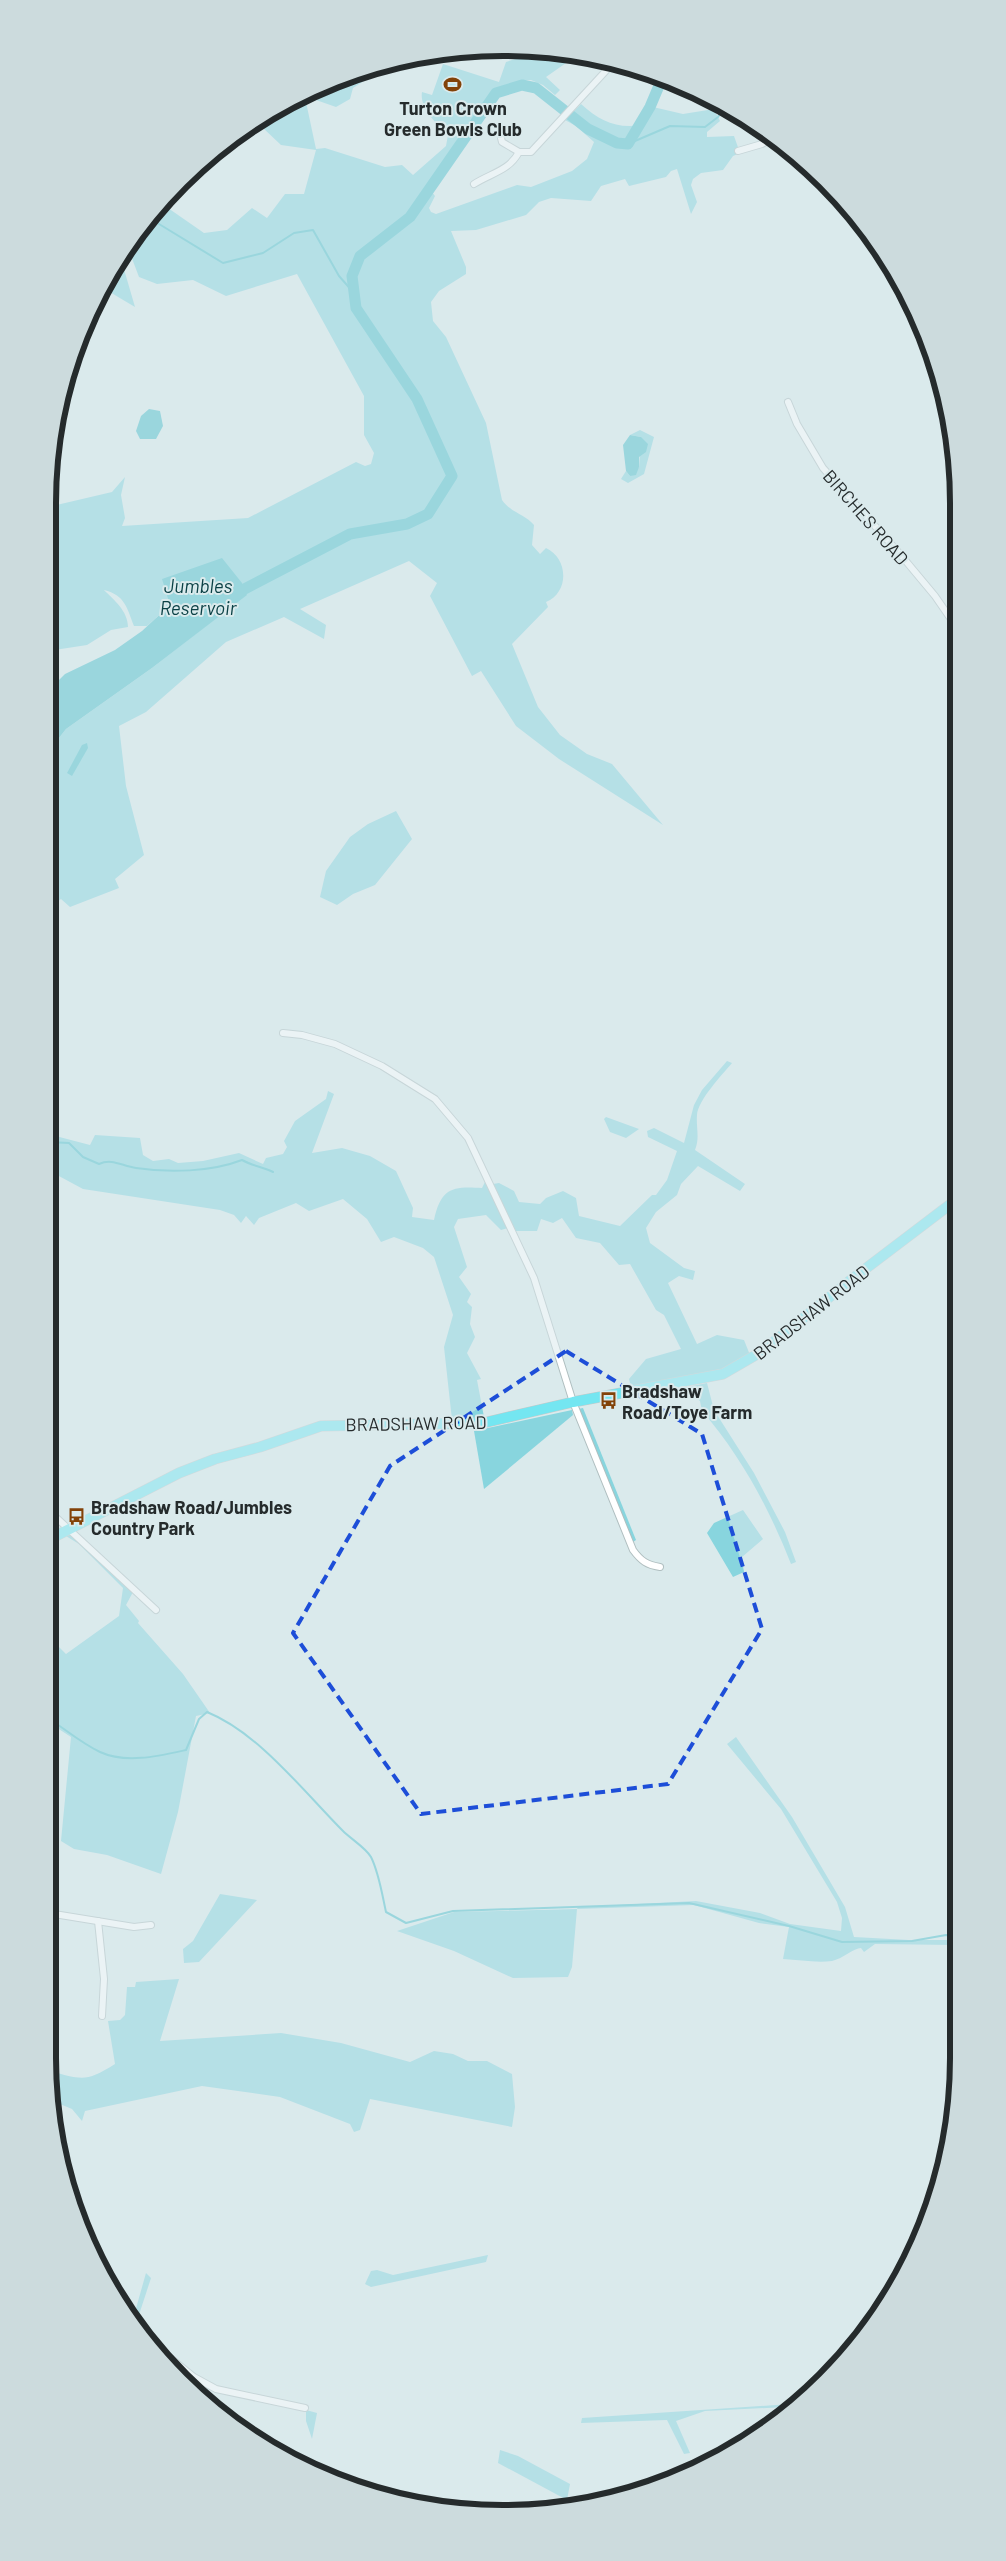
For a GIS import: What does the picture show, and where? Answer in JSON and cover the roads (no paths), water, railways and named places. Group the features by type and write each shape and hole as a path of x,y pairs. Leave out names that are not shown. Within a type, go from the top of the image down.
{"main road":[{"name":"BRADSHAW ROAD","path":"56,1536 188,1470 321,1426 472,1425 573,1402 711,1377 743,1364 950,1205"}],"street":[{"path":"501,138 502,142 519,152 531,152 608,69"},
{"path":"738,151 765,142"},
{"path":"474,184 490,174 501,172 519,152"},
{"name":"BIRCHES ROAD","path":"788,402 806,441 823,468 900,554 935,596 950,618"},
{"path":"283,1033 302,1035 335,1044 382,1066 435,1099 468,1138 534,1278 573,1402 633,1550 649,1565 660,1566"},
{"path":"56,1517 156,1610"},
{"path":"56,1914 134,1928 152,1925"},
{"path":"98,1921 104,1979 102,2016"},
{"path":"176,2362 194,2377 216,2389 305,2408"}],"water":[{"path":"149,409 160,411 163,426 156,439 140,439 136,431 141,416"},
{"path":"630,435 641,437 648,444 646,452 639,457 639,467 636,475 630,476 626,471 623,445"},
{"name":"Jumbles Reservoir","path":"222,558 242,583 247,595 152,668 66,729 56,742 56,683 65,674 115,650 142,631 170,605 162,579"},
{"path":"87,743 88,748 72,776 67,773 82,745"}],"waterway":[{"path":"233,595 350,534 407,524 428,514 452,476 417,399 356,308 352,276 360,256 410,217 496,93 522,85 536,88 588,129 617,143 628,144 650,107 659,85"},
{"path":"628,144 670,126 705,127 721,113"},
{"path":"159,224 223,263 263,253 294,233 313,230 339,276 354,293"},
{"path":"949,479 949,487"},
{"path":"56,1142 69,1143 83,1157 99,1164 113,1162 136,1168 176,1171 217,1167 242,1160 273,1172"},
{"path":"56,1724 93,1748 110,1756 143,1758 186,1750 199,1719 207,1712 226,1722 245,1734 263,1749 343,1831 369,1854 374,1863 386,1912 406,1923 453,1911 689,1903 789,1926 842,1942 912,1941 950,1935"}],"place":[{"name":"Turton Crown Green Bowls Club","path":"453,85"},
{"name":"Bradshaw Road/Toye Farm","path":"608,1401"},
{"name":"Bradshaw Road/Jumbles Country Park","path":"77,1517"}]}
